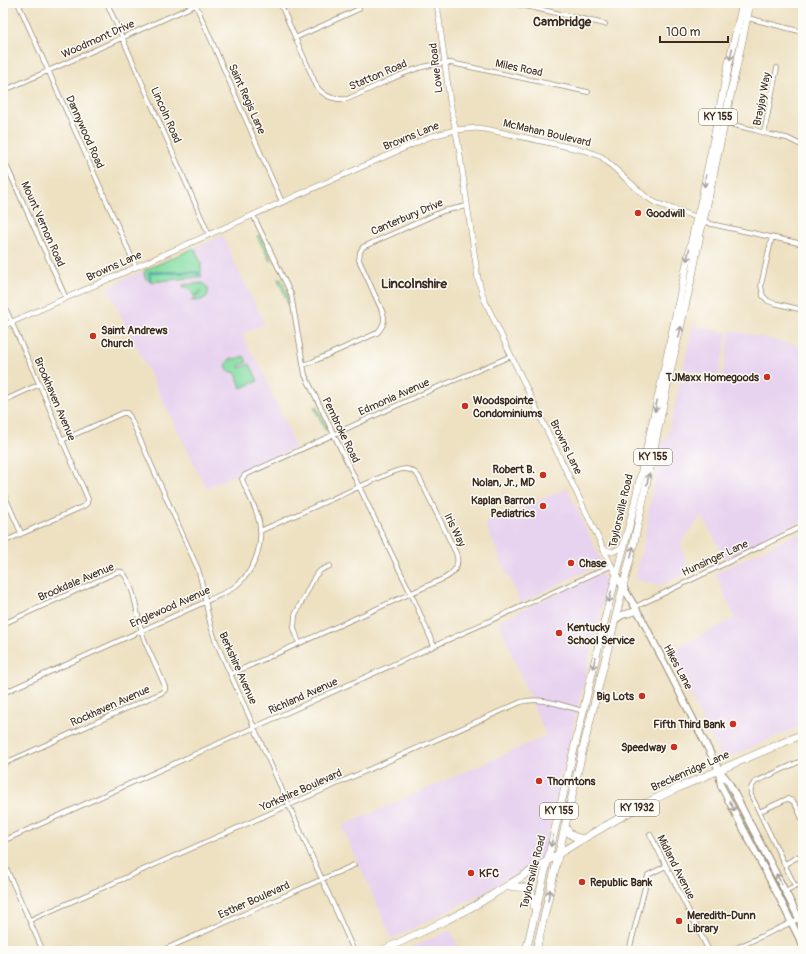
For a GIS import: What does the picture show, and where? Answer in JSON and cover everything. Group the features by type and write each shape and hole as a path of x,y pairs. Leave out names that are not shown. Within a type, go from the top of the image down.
{"main road":[{"name":"Taylorsville Road","path":"536,951 623,586 634,547 743,3"},
{"name":"Taylorsville Road","path":"526,951 624,546 700,219 725,123 750,3"},
{"name":"Hikes Lane","path":"616,575 636,609 719,770 728,781 785,891 801,918 803,926"},
{"path":"615,620 636,609"},
{"name":"Breckenridge Lane","path":"381,951 448,920 646,803 719,770 802,736"},
{"name":"Hikes Lane","path":"719,770 721,786 803,946"},
{"path":"565,826 569,834 583,839"},
{"path":"506,887 523,887 532,892 534,897 534,916"}],"street":[{"name":"Dannywood Road","path":"18,3 136,267"},
{"name":"Lincoln Road","path":"107,3 209,235"},
{"name":"Statton Road","path":"280,3 317,86 324,94 335,99 341,100 351,97 415,69 445,63"},
{"name":"Lowe Road","path":"437,3 455,130"},
{"path":"512,3 606,24"},
{"name":"Woodmont Drive","path":"3,91 197,4"},
{"name":"Saint Regis Lane","path":"197,4 282,202"},
{"path":"295,38 359,9"},
{"path":"740,16 803,32"},
{"name":"Miles Road","path":"445,63 588,92"},
{"name":"Brayjay Way","path":"764,133 777,68"},
{"path":"725,123 787,138 803,146"},
{"name":"McMahan Boulevard","path":"455,130 477,128 490,130 587,151 602,157 645,196 656,203 711,224 803,244"},
{"name":"Browns Lane","path":"3,326 282,202 430,138 455,130 481,291 616,575"},
{"name":"Mount Vernon Road","path":"3,158 66,298"},
{"name":"Canterbury Drive","path":"303,365 377,333 383,326 383,313 359,260 360,252 364,247 429,216 443,211 467,206"},
{"name":"Pembroke Road","path":"253,215 291,294 305,375 434,646"},
{"path":"772,237 761,285 763,296 768,301 803,310"},
{"name":"Brookhaven Avenue","path":"3,303 40,384 62,440 88,497 88,502 84,506 21,534"},
{"name":"Edmonia Avenue","path":"242,478 245,475 433,389 511,356"},
{"path":"3,401 40,384"},
{"name":"Berkshire Avenue","path":"62,440 119,414 125,413 130,417 198,569 203,585 205,602 212,632 354,951"},
{"name":"Iris Way","path":"231,674 445,578 453,573 458,564 456,553 419,477 414,471 405,468 260,531"},
{"name":"Englewood Avenue","path":"3,692 205,602 234,587 247,574 257,554 260,540 257,513 242,478"},
{"path":"3,492 21,534 3,542"},
{"name":"Hunsinger Lane","path":"636,609 803,526"},
{"path":"604,549 614,552 624,546"},
{"path":"299,643 294,628 295,615 315,576 321,570 330,566"},
{"name":"Richland Avenue","path":"3,841 611,566"},
{"name":"Brookdale Avenue","path":"3,624 122,572 126,577 134,597 141,630"},
{"name":"Rockhaven Avenue","path":"3,764 163,692 165,690 164,684 141,630"},
{"name":"Yorkshire Boulevard","path":"30,920 521,702 539,700 583,711"},
{"path":"795,886 751,795 751,788 758,781 803,760"},
{"path":"759,812 786,799 790,799 803,822"},
{"name":"Midland Avenue","path":"650,834 709,951"},
{"path":"784,864 803,854"},
{"path":"3,861 43,951"},
{"name":"Esther Boulevard","path":"161,951 354,865"},
{"path":"629,951 648,875 666,866"},
{"path":"785,891 803,882"},
{"path":"730,951 801,918"}],"shaded area":[{"path":"223,235 232,258 265,324 242,334 248,347 261,367 295,448 206,488 107,287"},
{"path":"693,325 728,333 718,377 683,369"},
{"path":"731,330 803,347 803,520 725,559 702,515 681,544 689,573 660,585 635,579 647,526 662,441 667,439 681,378 720,385"},
{"path":"567,488 602,563 520,603 485,524"},
{"path":"798,533 803,544 803,725 729,757 719,754 668,652 735,618 715,573"},
{"path":"602,573 607,585 544,851 541,858 483,893 392,939 342,826 546,736 498,621"},
{"path":"451,930 459,951 403,951"}],"green space":[{"path":"260,235 272,260 270,261 257,236"},
{"path":"194,248 201,263 201,277 198,276 151,282 150,274 152,273 197,272 149,272 150,281 145,278 145,270"},
{"path":"278,279 281,279 283,282 291,305 288,306"},
{"path":"203,283 208,288 208,295 199,301 191,300 201,291 194,296 187,287 182,287 183,285"},
{"path":"244,356 247,362 239,366 239,368 250,364 258,381 241,388 236,373 228,371 226,364 231,358 235,359"},
{"path":"316,406 328,429 325,430 314,407"}],"waterway":[{"path":"149,272 150,280"},
{"path":"149,273 200,273"}],"place":[{"name":"Goodwill","path":"638,213"},
{"name":"Saint Andrews Church","path":"93,336"},
{"name":"TJMaxx Homegoods","path":"767,377"},
{"name":"Woodspointe Condominiums","path":"465,406"},
{"name":"Robert B. Nolan, Jr., MD","path":"543,475"},
{"name":"Kaplan Barron Pediatrics","path":"543,506"},
{"name":"Chase","path":"571,563"},
{"name":"Kentucky School Service","path":"559,633"},
{"name":"Big Lots","path":"642,696"},
{"name":"Fifth Third Bank","path":"733,724"},
{"name":"Speedway","path":"674,747"},
{"name":"Thorntons","path":"539,781"},
{"name":"KFC","path":"471,873"},
{"name":"Republic Bank","path":"582,882"},
{"name":"Meredith-Dunn Library","path":"679,921"}],"district":[{"name":"Cambridge","path":"562,22"},
{"name":"Lincolnshire","path":"414,284"}]}
